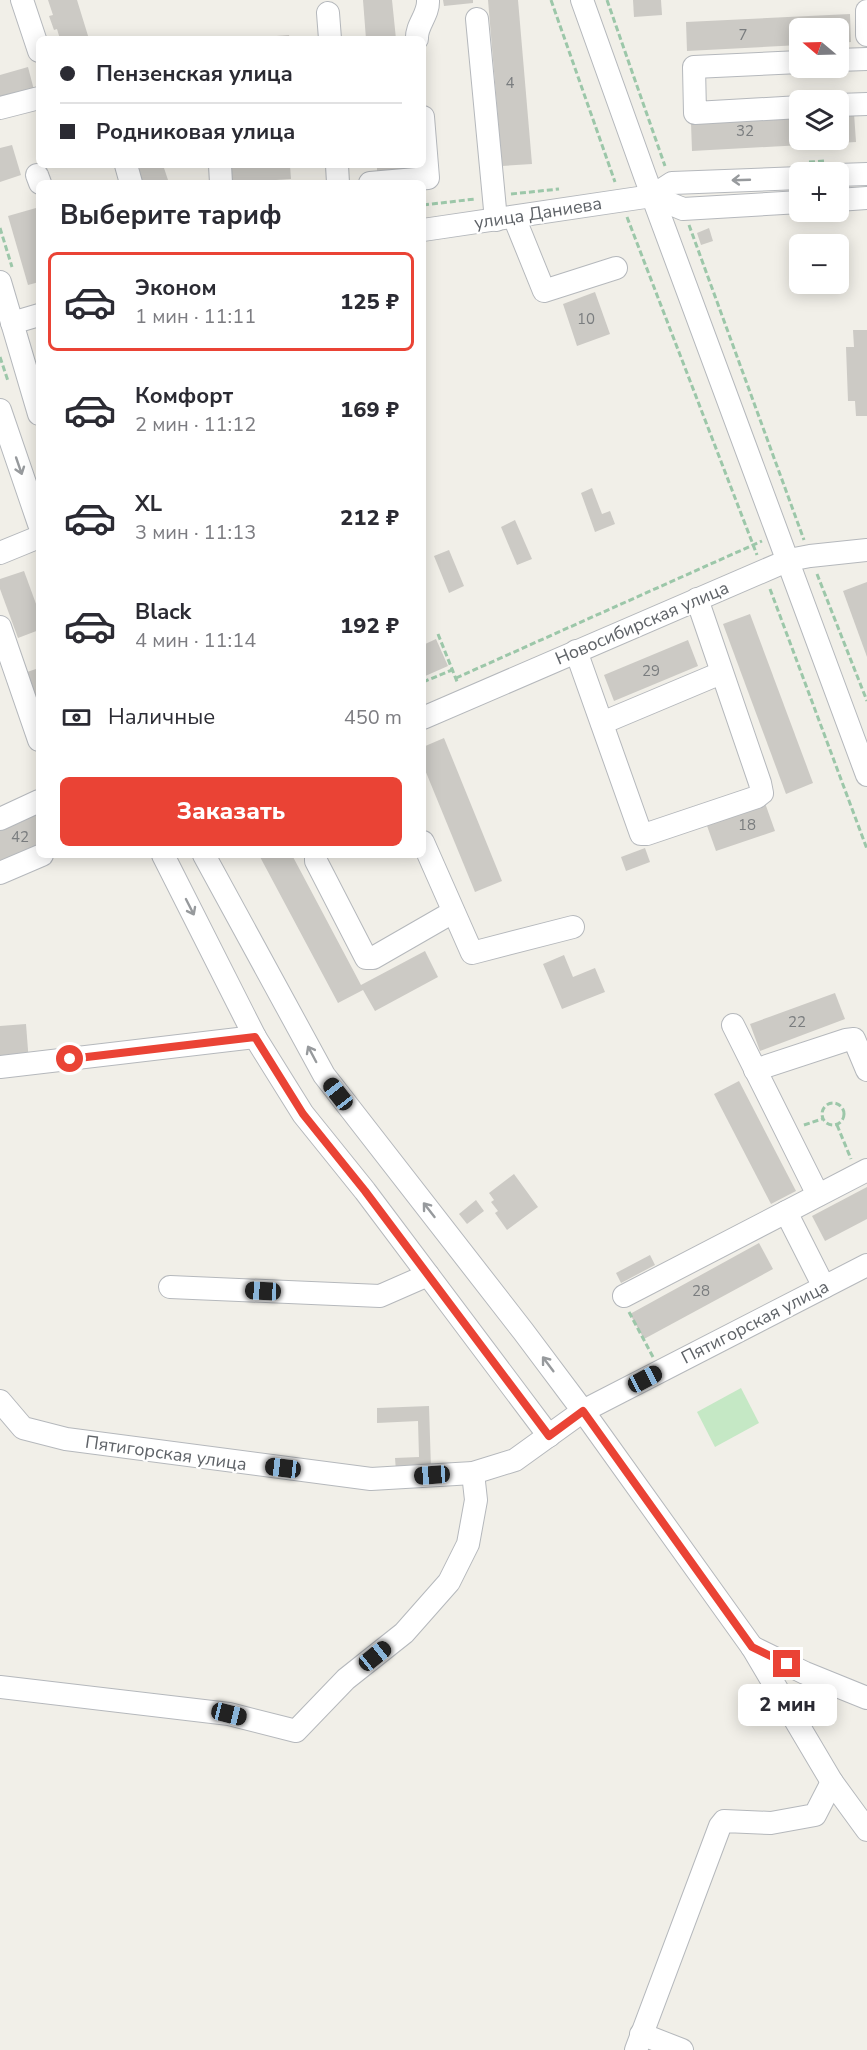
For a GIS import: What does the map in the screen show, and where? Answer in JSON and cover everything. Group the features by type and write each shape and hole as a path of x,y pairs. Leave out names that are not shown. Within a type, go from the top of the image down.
{"street":[{"path":"22,0 36,42"},
{"path":"417,36 429,9 428,0"},
{"path":"582,0 652,196 778,534 799,558 867,775"},
{"path":"867,11 867,35"},
{"path":"328,14 330,36"},
{"path":"477,20 505,218 544,291 616,268"},
{"path":"849,60 867,59"},
{"path":"789,63 694,68 695,113 789,108"},
{"path":"0,108 36,99"},
{"path":"849,105 867,104"},
{"path":"405,180 428,178 426,154"},
{"path":"849,175 867,174"},
{"path":"672,183 789,178"},
{"name":"улица Даниева","path":"426,230 652,196 672,183"},
{"path":"652,196 683,209 789,203"},
{"path":"849,199 867,198"},
{"path":"0,282 10,336 36,406"},
{"path":"10,336 36,317"},
{"path":"0,410 36,515"},
{"path":"0,553 36,538"},
{"name":"Новосибирская улица","path":"426,717 763,570 799,558 867,550"},
{"path":"576,651 641,834 647,834 757,796 762,793 760,783 697,599"},
{"path":"0,627 8,677 36,734"},
{"path":"602,723 721,673"},
{"path":"0,819 36,802"},
{"path":"426,849 472,953 573,927"},
{"path":"0,873 36,858"},
{"path":"165,858 255,1037 303,1114 365,1191 549,1436"},
{"path":"206,858 324,1075 583,1411 752,1647 832,1782 867,1830"},
{"path":"316,858 366,958 373,958 453,912"},
{"path":"733,1025 818,1195"},
{"path":"0,1067 255,1037"},
{"path":"755,1070 854,1039 867,1070"},
{"path":"624,1296 862,1172"},
{"path":"786,1212 824,1287"},
{"name":"Пятигорская улица","path":"0,1401 23,1428 66,1439 371,1479 473,1473 515,1460 583,1411 867,1265"},
{"path":"170,1287 380,1296 428,1275"},
{"path":"0,1687 229,1714 296,1731 346,1679 404,1633 449,1582 468,1544 476,1500 473,1473"},
{"path":"752,1647 805,1673 867,1698"},
{"path":"682,2050 638,2042 720,1826 724,1821 771,1823 815,1815 832,1782"}],"path":[{"path":"551,0 621,201 867,849"},
{"path":"607,0 672,183"},
{"path":"683,209 799,558 867,701"},
{"path":"456,678 778,534"},
{"path":"438,634 465,700"},
{"path":"426,681 452,670"},
{"path":"828,1104 837,1104 843,1110 843,1119 837,1125 828,1125 822,1119 822,1110 828,1104"},
{"path":"837,1125 862,1172"},
{"path":"624,1296 626,1305 653,1358"}],"green space":[{"path":"741,1388 759,1423 715,1447 697,1412"}],"building":[{"path":"48,0 77,0 88,36 59,36 57,29 54,30 49,16 53,15"},
{"path":"363,0 392,0 396,36 366,36"},
{"path":"443,0 473,0 473,3 444,6"},
{"path":"488,0 518,0 532,164 502,166"},
{"path":"633,0 661,0 662,15 634,17"},
{"path":"850,14 851,42 849,42 849,18 789,18 789,46 687,51 686,22"},
{"path":"28,67 34,90 0,100 0,75"},
{"path":"849,113 854,113 856,142 849,142"},
{"path":"789,117 789,146 692,151 691,123"},
{"path":"12,145 21,175 0,182 0,148"},
{"path":"164,168 168,180 140,180 137,169"},
{"path":"227,168 290,168 291,179 229,180"},
{"path":"377,168 406,168 407,171 377,174"},
{"path":"36,208 36,283 28,285 8,216"},
{"path":"709,228 713,241 701,245 697,233"},
{"path":"595,292 610,334 577,346 563,304"},
{"path":"853,330 867,330 867,416 856,416 855,401 848,401 846,347 854,347"},
{"path":"592,488 602,514 610,511 615,524 595,532 581,493"},
{"path":"515,520 532,559 517,565 501,527"},
{"path":"449,550 464,586 449,593 434,556"},
{"path":"24,571 36,604 36,631 18,638 0,589 0,579"},
{"path":"867,582 867,657 843,591"},
{"path":"750,614 813,783 786,794 723,624"},
{"path":"436,639 448,666 426,676 426,644"},
{"path":"688,640 698,666 614,701 604,675"},
{"path":"36,669 36,706 24,673"},
{"path":"444,738 502,881 475,892 426,772 426,746"},
{"path":"765,803 775,831 716,851 706,823"},
{"path":"36,811 36,847 0,863 0,828"},
{"path":"645,848 650,862 626,871 621,857"},
{"path":"261,858 294,858 361,985 425,951 438,977 375,1011 363,990 338,1003"},
{"path":"564,955 573,977 595,968 605,992 562,1009 543,964"},
{"path":"835,993 845,1019 760,1051 750,1024"},
{"path":"26,1024 29,1063 0,1056 0,1026"},
{"path":"739,1081 796,1191 771,1204 714,1094"},
{"path":"514,1174 538,1207 507,1230 495,1213 498,1211 491,1202 494,1200 489,1193"},
{"path":"867,1187 867,1219 825,1241 812,1216"},
{"path":"476,1200 484,1211 467,1224 459,1214"},
{"path":"759,1243 773,1269 644,1339 630,1314"},
{"path":"650,1255 655,1265 621,1283 616,1273"},
{"path":"429,1406 431,1469 396,1471 395,1458 419,1457 418,1421 377,1423 377,1408"}],"route":[{"path":"70,1059 255,1037 303,1114 365,1191 549,1436 583,1411 752,1647 787,1664"}]}
